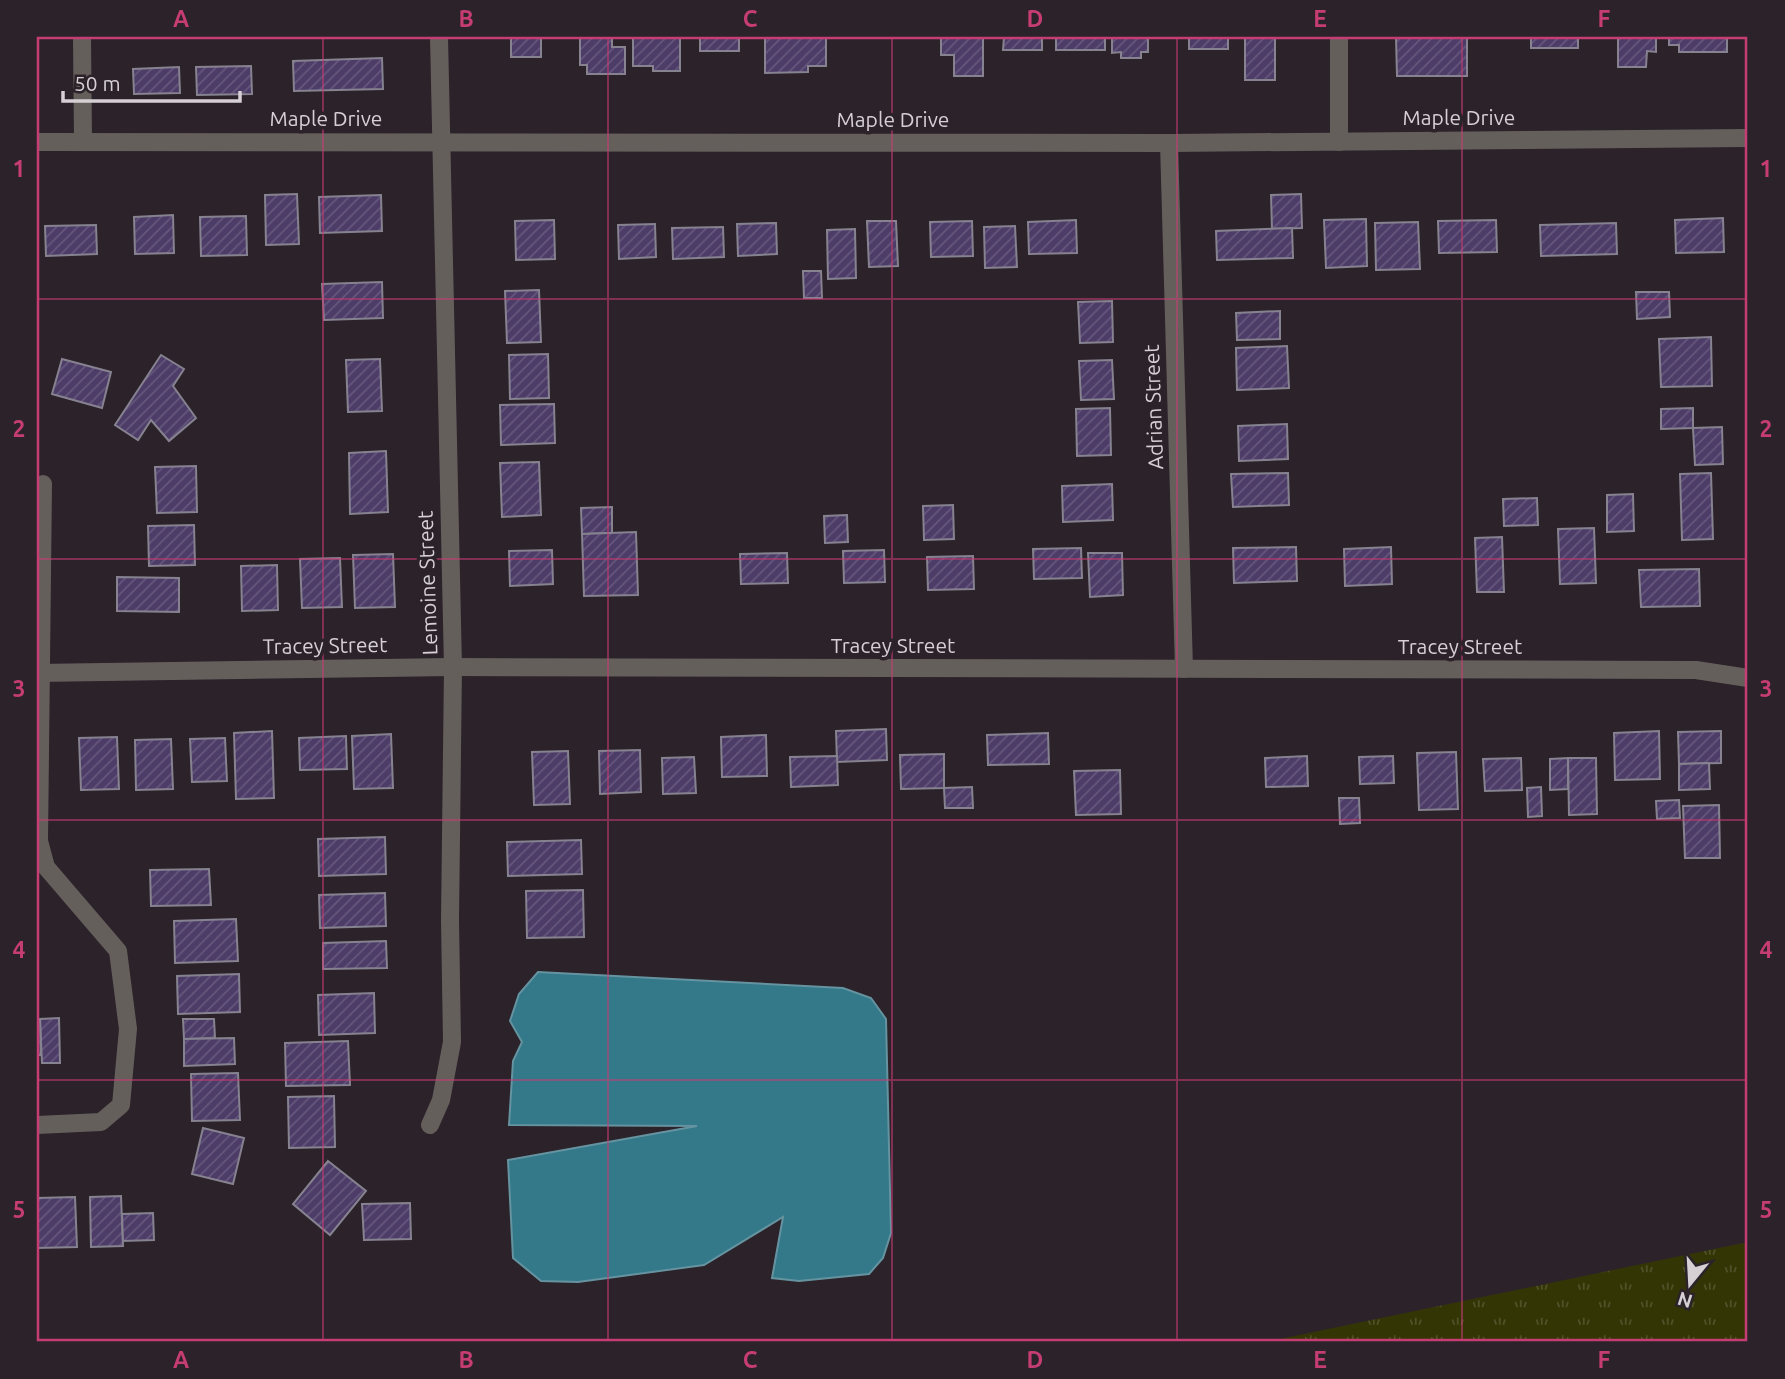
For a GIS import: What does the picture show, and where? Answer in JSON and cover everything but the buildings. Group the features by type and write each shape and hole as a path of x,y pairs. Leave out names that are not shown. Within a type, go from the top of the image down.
{"street":[{"path":"82,37 83,141"},
{"name":"Lemoine Street","path":"430,1125 441,1100 452,1042 450,920 453,667 439,37"},
{"path":"1339,37 1339,142"},
{"name":"Maple Drive","path":"37,142 1169,143 1748,138"},
{"name":"Adrian Street","path":"1169,143 1184,669"},
{"path":"37,1125 101,1122 121,1105 128,1029 118,951 46,867 39,841 38,673 43,484"},
{"name":"Tracey Street","path":"38,673 453,667 1696,670 1748,678"}],"green space":[{"path":"1748,1242 1748,1342 1003,1342 1275,1340"}],"water":[{"path":"538,972 843,988 871,998 886,1019 891,1233 883,1258 869,1274 799,1281 772,1278 783,1217 704,1265 578,1282 541,1281 513,1258 508,1160 697,1126 509,1125 513,1061 522,1042 510,1021 519,994"}]}
